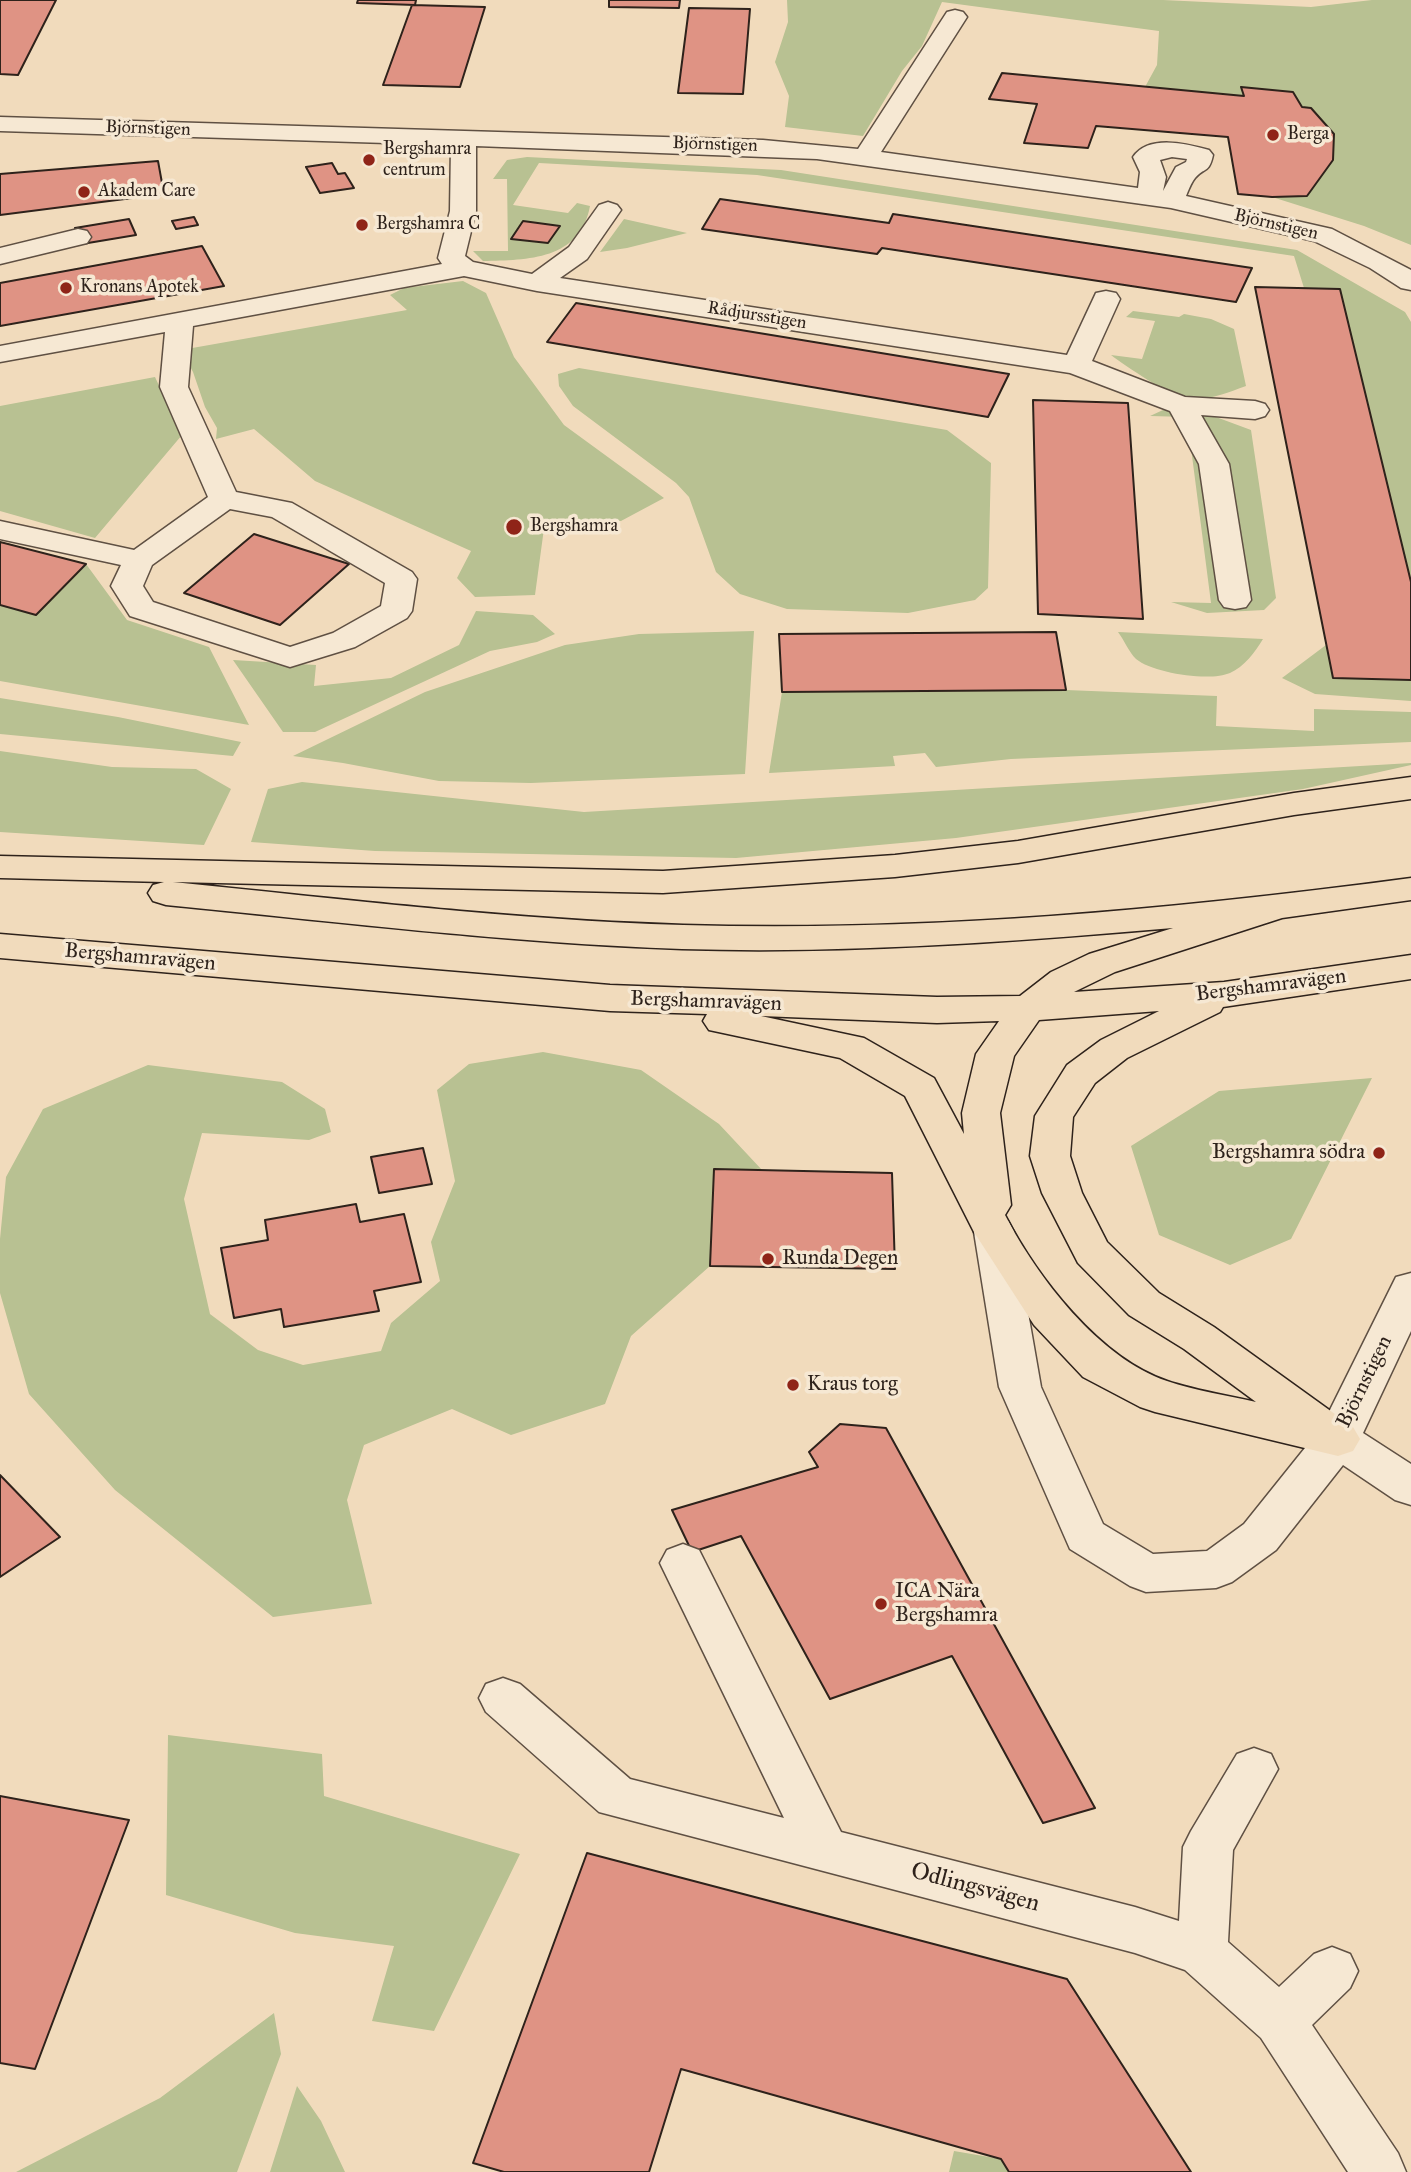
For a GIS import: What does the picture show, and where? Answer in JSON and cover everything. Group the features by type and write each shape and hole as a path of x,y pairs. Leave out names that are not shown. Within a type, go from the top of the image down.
{"highway":[{"path":"0,867 663,882 895,866 1018,852 1294,804 1411,788"},
{"path":"0,878 571,931 757,938 940,933 1278,907 1411,889"},
{"path":"994,1231 981,1113 995,1054 1028,1008 1064,981 1102,963 1278,907"},
{"name":"Bergshamravägen","path":"0,946 610,998 937,1010 1028,1008 1224,994 1411,967"},
{"path":"1224,994 1114,1049 1080,1074 1054,1116 1050,1156 1062,1193 1092,1252 1136,1296 1338,1439"},
{"path":"610,998 850,1047 920,1087 994,1231 1049,1314 1098,1364 1156,1395 1338,1439"}],"street":[{"path":"866,157 955,17"},
{"name":"Björnstigen","path":"0,124 763,146 866,157 1159,199 1322,235 1378,262 1411,282"},
{"path":"464,138 464,211 451,258 464,268"},
{"path":"537,283 578,253 608,209"},
{"path":"0,256 78,237"},
{"path":"0,354 464,268"},
{"name":"Rådjursstigen","path":"464,268 537,283 1076,365 1181,405 1255,410"},
{"path":"1076,365 1106,299"},
{"path":"180,321 174,387 224,499"},
{"path":"1181,405 1214,464 1235,600"},
{"path":"224,499 281,509 401,579 396,611 344,640 290,657 141,609 127,586 139,560 224,499"},
{"path":"0,530 139,560"},
{"name":"Björnstigen","path":"994,1231 1020,1387 1080,1523 1086,1536 1146,1573 1216,1569 1260,1537 1338,1439 1411,1287"},
{"path":"1338,1439 1411,1487"},
{"path":"683,1563 824,1849"},
{"name":"Odlingsvägen","path":"503,1698 616,1797 1135,1930 1202,1952 1279,2021 1379,2172"},
{"path":"1202,1952 1208,1847 1254,1769"},
{"path":"1279,2021 1332,1971"}],"green space":[{"path":"787,0 1163,0 1311,7 1372,0 1411,0 1411,245 1364,226 1272,197 1307,196 1333,160 1334,134 1311,108 1302,107 1293,92 1241,87 1244,96 1145,87 1157,65 1159,31 942,2 922,46 902,71 863,136 785,127 789,96 775,62 788,22"},
{"path":"527,157 781,170 1297,250 1405,312 1411,322 1411,582 1340,289 1304,288 1294,256 757,175 539,163 513,205 568,213 577,203 590,206 584,224 564,247 550,253 517,260 483,261 473,251 508,251 507,179 493,179 507,160"},
{"path":"624,219 687,233 600,252"},
{"path":"463,281 486,293 514,357 564,425 664,498 621,521 545,521 535,595 475,597 457,578 471,551 315,481 254,429 216,439 217,428 181,350 407,310 390,295 404,288"},
{"path":"1133,311 1179,317 1184,314 1211,319 1234,329 1246,386 1209,398 1187,399 1137,373 1111,355 1142,359 1155,321 1126,317"},
{"path":"579,368 947,430 991,463 988,588 975,600 908,613 787,609 740,594 716,572 689,497 676,483 573,406 559,386 558,374"},
{"path":"155,377 182,435 95,538 0,511 0,406"},
{"path":"1163,410 1216,417 1251,430 1276,598 1264,610 1207,613 1171,602 1211,603 1187,417 1150,416"},
{"path":"86,564 127,620 209,647 249,725 0,681 0,605 36,615"},
{"path":"476,611 533,615 555,634 537,642 490,651 315,732 283,732 233,660 316,665 314,686 391,678 459,645"},
{"path":"754,631 745,774 531,783 439,781 293,756 425,692 565,645 639,634"},
{"path":"1118,632 1263,639 1240,667 1221,676 1209,677 1182,675 1144,664 1133,656"},
{"path":"1326,645 1333,678 1411,680 1411,701 1315,694 1282,678"},
{"path":"1066,690 1217,696 1216,726 1314,731 1314,709 1411,712 1411,742 1011,759 936,767 925,753 893,756 895,766 769,773 782,692"},
{"path":"0,698 118,717 241,742 233,756 0,734"},
{"path":"0,751 112,767 196,769 231,789 204,845 0,832"},
{"path":"1411,763 1303,789 956,838 736,858 375,851 251,842 268,789 302,782 584,812"},
{"path":"543,1052 641,1070 719,1124 762,1170 714,1169 710,1266 631,1336 605,1404 511,1435 452,1409 364,1445 347,1500 372,1604 273,1617 115,1490 29,1394 0,1293 0,1239 6,1177 43,1109 148,1065 282,1082 325,1109 331,1132 309,1140 202,1133 184,1199 210,1314 258,1350 303,1365 381,1351 391,1323 440,1281 431,1242 455,1181 437,1090 469,1064"},
{"path":"1372,1078 1291,1239 1230,1265 1159,1235 1131,1146 1219,1091"},
{"path":"168,1735 322,1754 324,1796 520,1854 434,2031 372,2021 394,1946 295,1933 166,1895"},
{"path":"274,2013 281,2054 237,2172 16,2172 160,2098"},
{"path":"297,2086 321,2121 345,2172 270,2172"},
{"path":"954,2151 1001,2159 1009,2172 949,2172"}],"building":[{"path":"0,0 56,0 18,75 0,74"},
{"path":"358,0 416,0 415,5 357,3"},
{"path":"609,0 680,0 679,8 609,7"},
{"path":"412,5 485,7 460,87 383,85"},
{"path":"689,8 750,9 743,94 678,93"},
{"name":"Berga","path":"1002,73 1244,96 1241,87 1293,92 1302,107 1311,108 1334,134 1333,160 1307,196 1272,197 1238,194 1228,137 1096,126 1088,148 1024,143 1037,104 989,99"},
{"path":"158,161 164,194 0,215 0,174"},
{"path":"332,163 338,174 345,173 354,188 320,193 306,167"},
{"path":"720,199 889,223 893,214 1252,268 1236,302 882,248 877,254 702,229"},
{"path":"194,217 198,225 176,229 172,221"},
{"path":"129,219 136,235 82,244 75,228"},
{"path":"523,221 560,226 548,243 511,239"},
{"path":"202,246 224,286 0,326 0,283"},
{"path":"1255,287 1340,289 1411,582 1411,680 1333,678"},
{"path":"576,303 1009,374 988,417 547,342"},
{"path":"1033,400 1128,403 1143,619 1038,614"},
{"path":"254,534 349,564 280,625 184,593"},
{"path":"0,542 86,564 36,615 0,605"},
{"path":"1056,632 1066,690 782,692 779,634"},
{"path":"423,1148 432,1184 379,1193 371,1157"},
{"path":"714,1169 892,1173 895,1269 710,1266"},
{"path":"356,1204 360,1222 404,1214 421,1282 374,1291 379,1311 284,1327 281,1309 234,1318 221,1248 268,1240 265,1220"},
{"name":"ICA Nära Bergshamra","path":"840,1424 886,1428 1095,1808 1043,1823 952,1656 830,1699 741,1536 692,1552 672,1510 818,1467 809,1452"},
{"path":"0,1475 60,1537 0,1577"},
{"path":"0,1796 129,1820 35,2069 0,2063"},
{"path":"587,1853 1067,1979 1191,2172 1009,2172 1001,2159 681,2069 649,2172 504,2172 473,2163"}],"place":[{"name":"Berga","path":"1273,135"},
{"name":"Bergshamra centrum","path":"369,160"},
{"name":"Akadem Care","path":"84,192"},
{"name":"Bergshamra C","path":"362,225"},
{"name":"Kronans Apotek","path":"66,288"},
{"name":"Bergshamra","path":"514,527"},
{"name":"Bergshamra södra","path":"1379,1153"},
{"name":"Runda Degen","path":"768,1259"},
{"name":"Kraus torg","path":"793,1385"},
{"name":"ICA Nära Bergshamra","path":"881,1604"}]}
